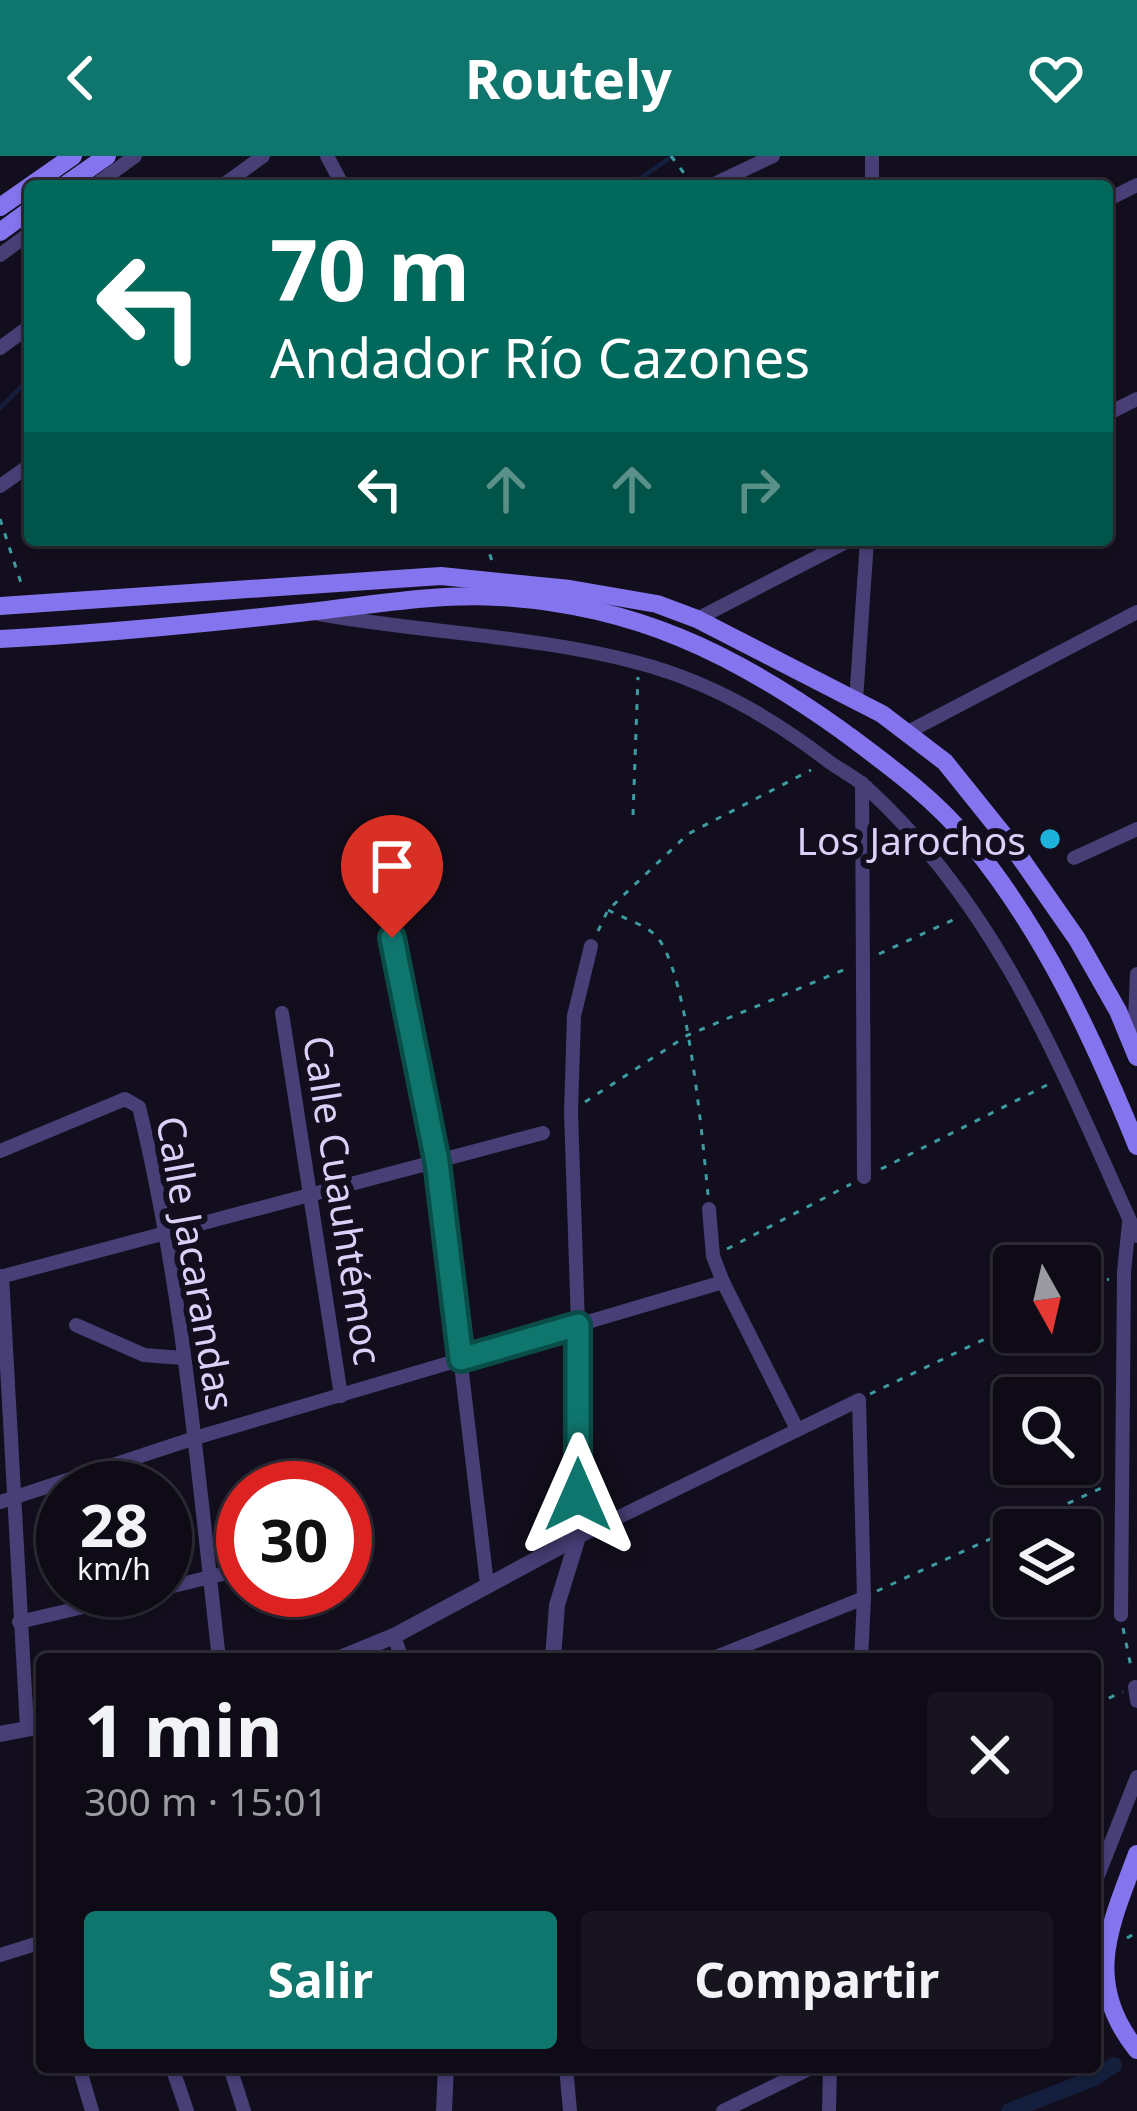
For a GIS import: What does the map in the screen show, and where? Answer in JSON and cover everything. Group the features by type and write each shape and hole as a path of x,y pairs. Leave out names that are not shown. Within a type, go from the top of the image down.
{"main road":[{"path":"39,180 74,156"},
{"path":"73,180 107,156"},
{"path":"0,606 441,576 657,604 697,619 856,700 945,762 1077,939 1136,1051"},
{"path":"0,638 122,633 432,598 497,597 637,622 704,646 787,691 901,774 972,844 1048,959 1106,1066 1137,1145"},
{"path":"1137,1854 1110,1924 1103,1972 1117,2018 1137,2050"}],"street":[{"path":"102,180 135,156"},
{"path":"230,180 263,156"},
{"path":"723,180 773,156"},
{"path":"0,256 24,238"},
{"path":"697,619 838,546"},
{"path":"856,700 867,546"},
{"path":"308,612 392,628 525,640 674,673 751,708 862,783 914,836 975,910 1067,1075 1137,1236"},
{"path":"908,732 1137,612"},
{"path":"862,783 864,1178"},
{"path":"1074,858 1137,829"},
{"path":"392,938 437,1162 487,1584"},
{"path":"553,1653 556,1606 578,1537 571,1112 574,1016 591,946"},
{"path":"1136,1051 1137,974"},
{"name":"Calle Cuauhtémoc","path":"282,1013 340,1396"},
{"name":"Calle Jacarandas","path":"0,1151 125,1099 139,1107 166,1232 218,1653"},
{"path":"0,1734 34,1727 19,1622 1,1276 543,1133"},
{"path":"709,1209 713,1256 723,1282 797,1429"},
{"path":"1120,1615 1124,1272 1129,1218"},
{"path":"0,1502 195,1438 723,1282"},
{"path":"76,1325 143,1355 183,1358"},
{"path":"353,1653 859,1400 861,1653"},
{"path":"192,1581 216,1576"},
{"path":"726,1653 864,1598"},
{"path":"19,1622 40,1617"},
{"path":"394,1636 400,1653"},
{"path":"1101,1868 1137,1777"},
{"path":"0,1955 36,1946"},
{"path":"81,2073 92,2111"},
{"path":"174,2073 187,2111"},
{"path":"232,2073 244,2111"},
{"path":"444,2111 446,2073"},
{"path":"567,2073 570,2111"},
{"path":"723,2111 801,2073"},
{"path":"829,2111 830,2073"}],"path":[{"path":"671,156 689,180"},
{"path":"0,519 28,604"},
{"path":"487,546 497,580"},
{"path":"633,815 639,663"},
{"path":"591,946 608,910 688,834 829,761"},
{"path":"608,910 656,936 682,1000 709,1209"},
{"path":"571,1112 688,1035 975,910"},
{"path":"713,1256 1067,1075"},
{"path":"1101,1283 1124,1272"},
{"path":"859,1400 993,1335"},
{"path":"864,1598 1123,1478"},
{"path":"1101,1703 1136,1694 1120,1615"}],"waterway":[{"path":"638,180 673,156"},
{"path":"0,408 24,384"},
{"path":"1009,2111 1092,2079 1114,2065"}],"place":[{"name":"Los Jarochos","path":"1050,839"}],"route":[{"path":"392,938 437,1162 461,1359 578,1325 578,1495"}]}
